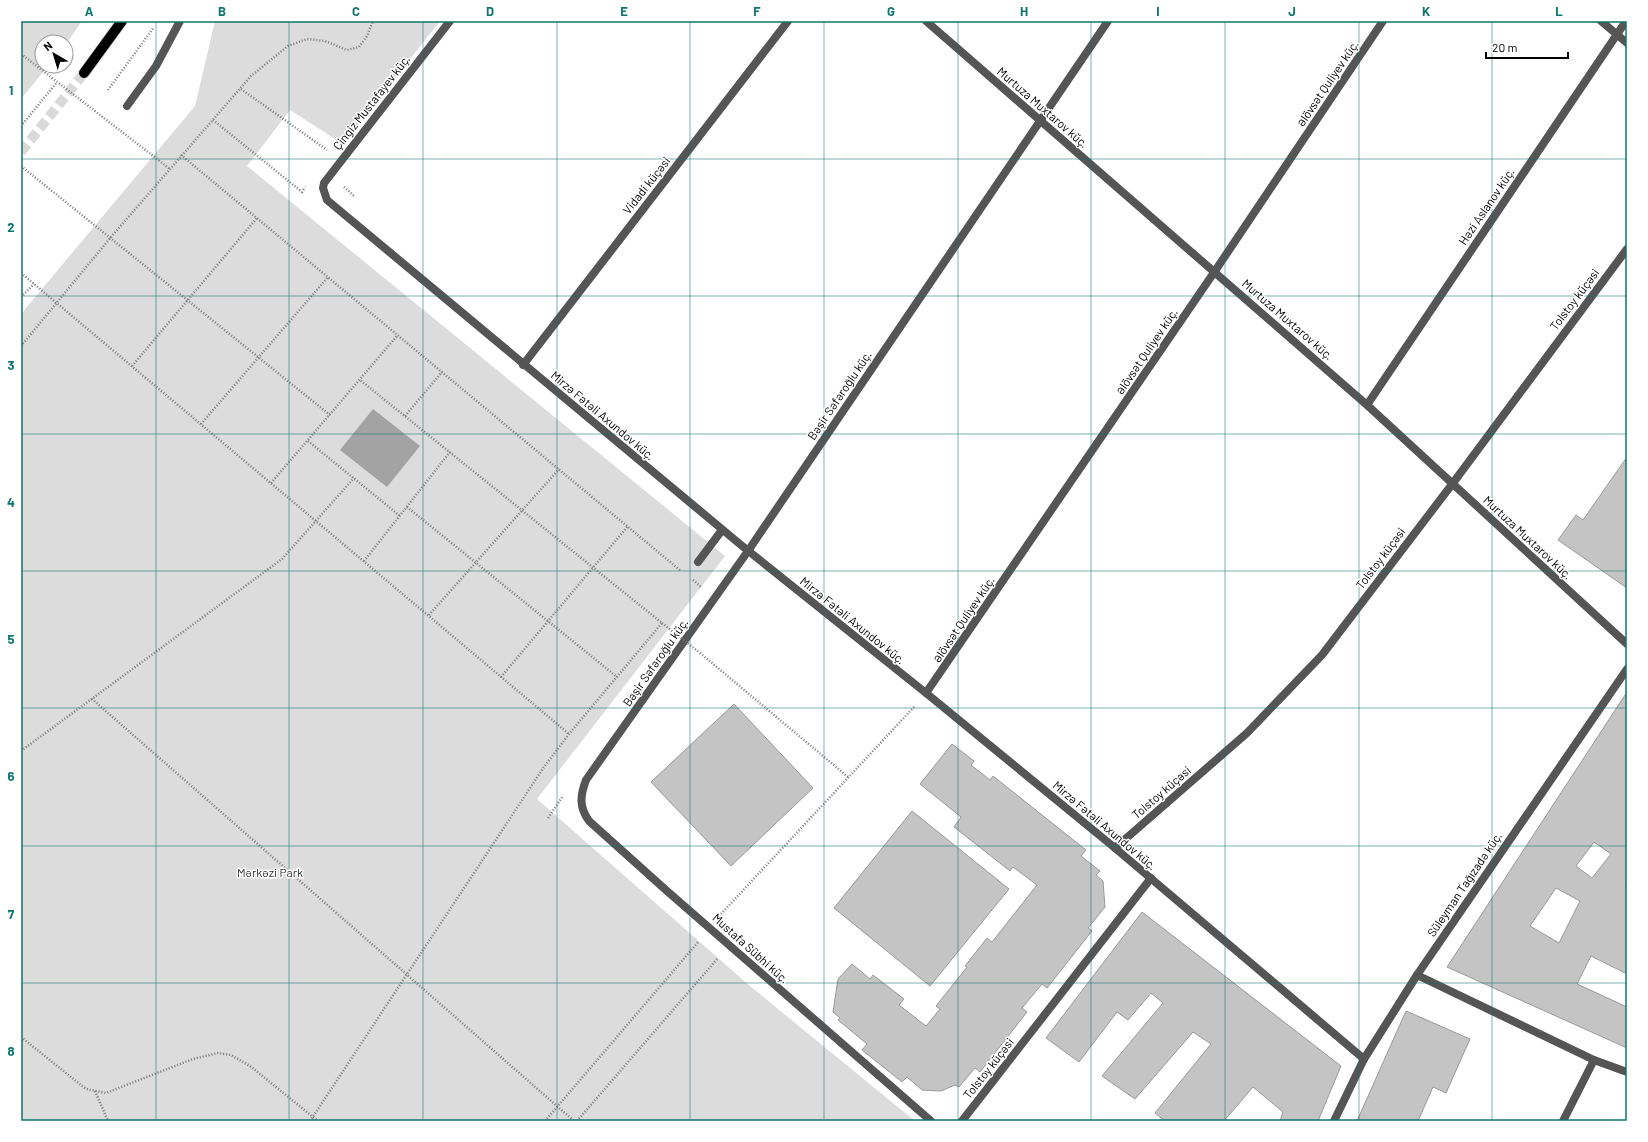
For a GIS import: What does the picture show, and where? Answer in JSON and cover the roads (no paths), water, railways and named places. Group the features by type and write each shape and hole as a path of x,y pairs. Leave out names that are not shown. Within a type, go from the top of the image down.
{"main road":[{"path":"84,73 122,21"}],"street":[{"path":"127,106 156,66 180,21"},
{"name":"Çingiz Mustafayev küç.","path":"327,200 323,188 324,183 450,21"},
{"name":"Vidadi küçəsi","path":"523,365 788,21"},
{"name":"Murtuza Muxtarov küç.","path":"926,21 1215,271 1367,405 1627,644"},
{"name":"Bəşir Səfəroğlu küç.","path":"586,780 748,551 1108,21"},
{"name":"Əlövsət Quliyev küç.","path":"926,693 1215,271 1382,21"},
{"path":"1601,21 1627,43"},
{"name":"Həzi Aslanov küç.","path":"1367,405 1626,21"},
{"name":"Mirzə Fətəli Axundov küç.","path":"327,200 722,530 926,693 1115,848 1364,1059"},
{"name":"Tolstoy küçəsi","path":"1115,848 1246,733 1322,655 1453,484 1627,249"},
{"path":"698,562 722,530"},
{"name":"Süleyman Tağızadə küç.","path":"1334,1121 1364,1059 1417,975 1627,668"},
{"name":"Mustafa Sübhi küç.","path":"586,780 581,794 581,806 589,821 931,1121"},
{"name":"Tolstoy küçəsi","path":"962,1121 1151,878"},
{"path":"1417,975 1594,1060 1627,1072"},
{"path":"1563,1121 1594,1060"}],"tunnel":[{"path":"21,152 84,73"}],"park label":[{"name":"Mərkəzi Park","path":"270,872"}]}
